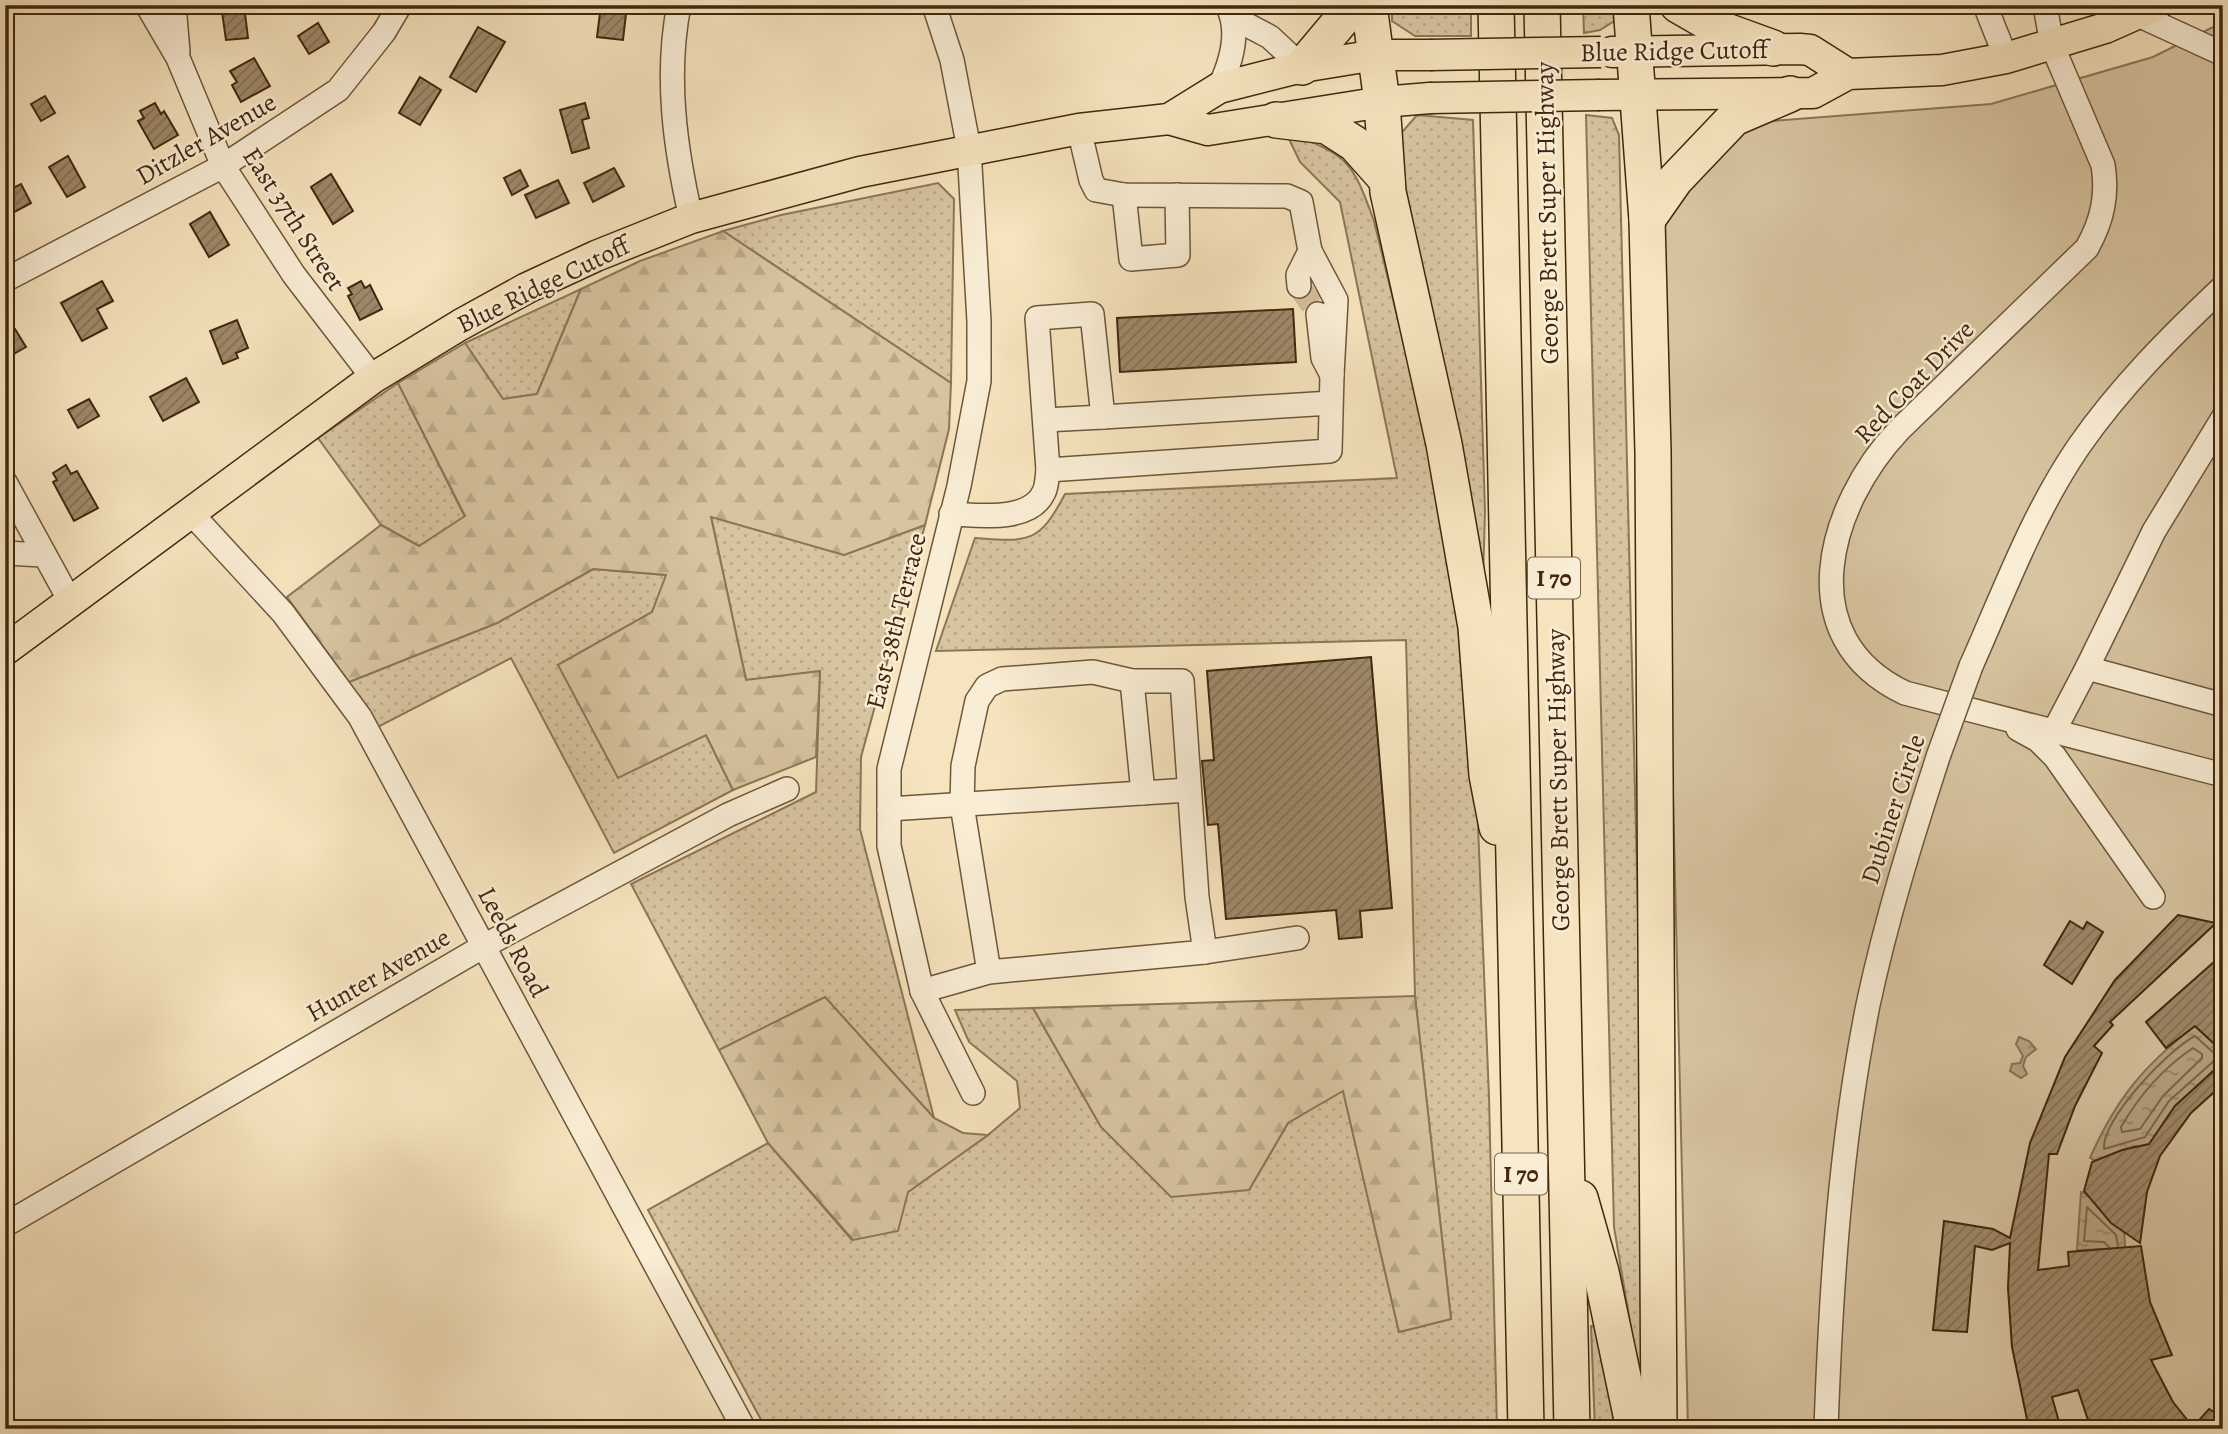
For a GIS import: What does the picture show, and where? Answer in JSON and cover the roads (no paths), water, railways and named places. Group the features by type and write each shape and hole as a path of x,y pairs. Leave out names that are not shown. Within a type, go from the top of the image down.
{"highway":[{"path":"1302,67 1354,5"},
{"path":"1369,5 1387,180 1444,444 1476,627 1487,775 1515,920"},
{"name":"George Brett Super Highway","path":"1496,5 1526,1429"},
{"name":"George Brett Super Highway","path":"1542,5 1573,1429"},
{"path":"1631,5 1617,52 1636,97 1647,220 1653,452 1659,1429"},
{"path":"1678,5 1718,28 1773,48"},
{"path":"1647,220 1688,164 1734,118 1790,93"},
{"path":"1276,120 1327,126 1355,144 1387,180"},
{"path":"1566,1151 1601,1272 1634,1429"}],"main road":[{"name":"Blue Ridge Cutoff","path":"5,650 373,378 527,288 596,256 691,218 860,172 1079,129 1169,119 1208,131 1381,102 1430,99 1813,93 1848,74 1942,70 2006,58 2052,45 2146,10"},
{"name":"Blue Ridge Cutoff","path":"1169,119 1219,88 1302,67 1376,55 1773,48 1811,50 1848,74"}],"street":[{"name":"East 37th Street","path":"147,5 178,58 223,166 294,275 373,378"},
{"path":"174,5 178,58"},
{"name":"Ditzler Avenue","path":"5,280 223,166 338,90 384,32 400,5"},
{"path":"678,5 672,83 677,150 691,218"},
{"name":"East 38th Terrace","path":"934,5 952,60 969,149 979,321 979,381 951,514 889,769 889,846 922,991 973,1093"},
{"path":"1985,5 2002,41 2006,58"},
{"name":"Red Coat Drive","path":"2045,5 2052,45 2103,165 2106,184 2103,212 2095,234 2074,262 1886,444 1850,508 1836,552 1832,579 1835,622 1851,652 1873,676 1905,693 2223,775"},
{"path":"2146,10 2223,54"},
{"path":"1230,12 1270,37 1302,67"},
{"path":"1219,88 1231,62 1230,12"},
{"path":"1048,470 1330,451 1336,300 1310,251 1301,202 1287,196 1124,195 1097,190 1091,180 1079,129"},
{"path":"1124,195 1130,259 1178,255 1177,195"},
{"path":"1299,286 1298,275 1310,251"},
{"name":"Dubiner Circle","path":"1826,1429 1831,1295 1858,1065 1884,936 1939,754 1970,666 2029,535 2079,446 2155,353 2223,287"},
{"path":"951,514 985,516 1025,510 1044,494 1048,470 1037,318 1092,314 1103,417"},
{"path":"1318,314 1323,358 1332,375"},
{"path":"1045,420 1331,403"},
{"path":"2054,731 2154,531 2223,418"},
{"path":"5,482 69,601"},
{"name":"Leeds Road","path":"190,512 283,613 360,717 744,1429"},
{"path":"5,553 43,555"},
{"path":"2087,668 2223,705"},
{"path":"989,972 962,805 963,766 977,701 987,686 1002,679 1093,671 1132,681 1182,681 1189,790 1205,951"},
{"path":"1132,681 1143,793"},
{"path":"1993,716 2038,740 2055,757 2153,897"},
{"name":"Hunter Avenue","path":"5,1225 484,946 729,815 787,789"},
{"path":"889,809 1189,790"},
{"path":"922,991 989,972 1205,951 1297,938"}],"water":[{"path":"2195,1026 2223,1052 2223,1063 2175,1106 2149,1146 2134,1146 2097,1161 2090,1158 2110,1118 2133,1084"},
{"path":"2019,1037 2029,1041 2036,1049 2026,1057 2023,1066 2027,1074 2021,1078 2010,1071 2012,1064 2020,1063 2023,1056 2016,1044"},
{"path":"2081,1192 2093,1199 2112,1222 2124,1231 2127,1274 2104,1262 2103,1249 2077,1250"}],"tunnel":[{"path":"1299,286 1318,314"}]}
